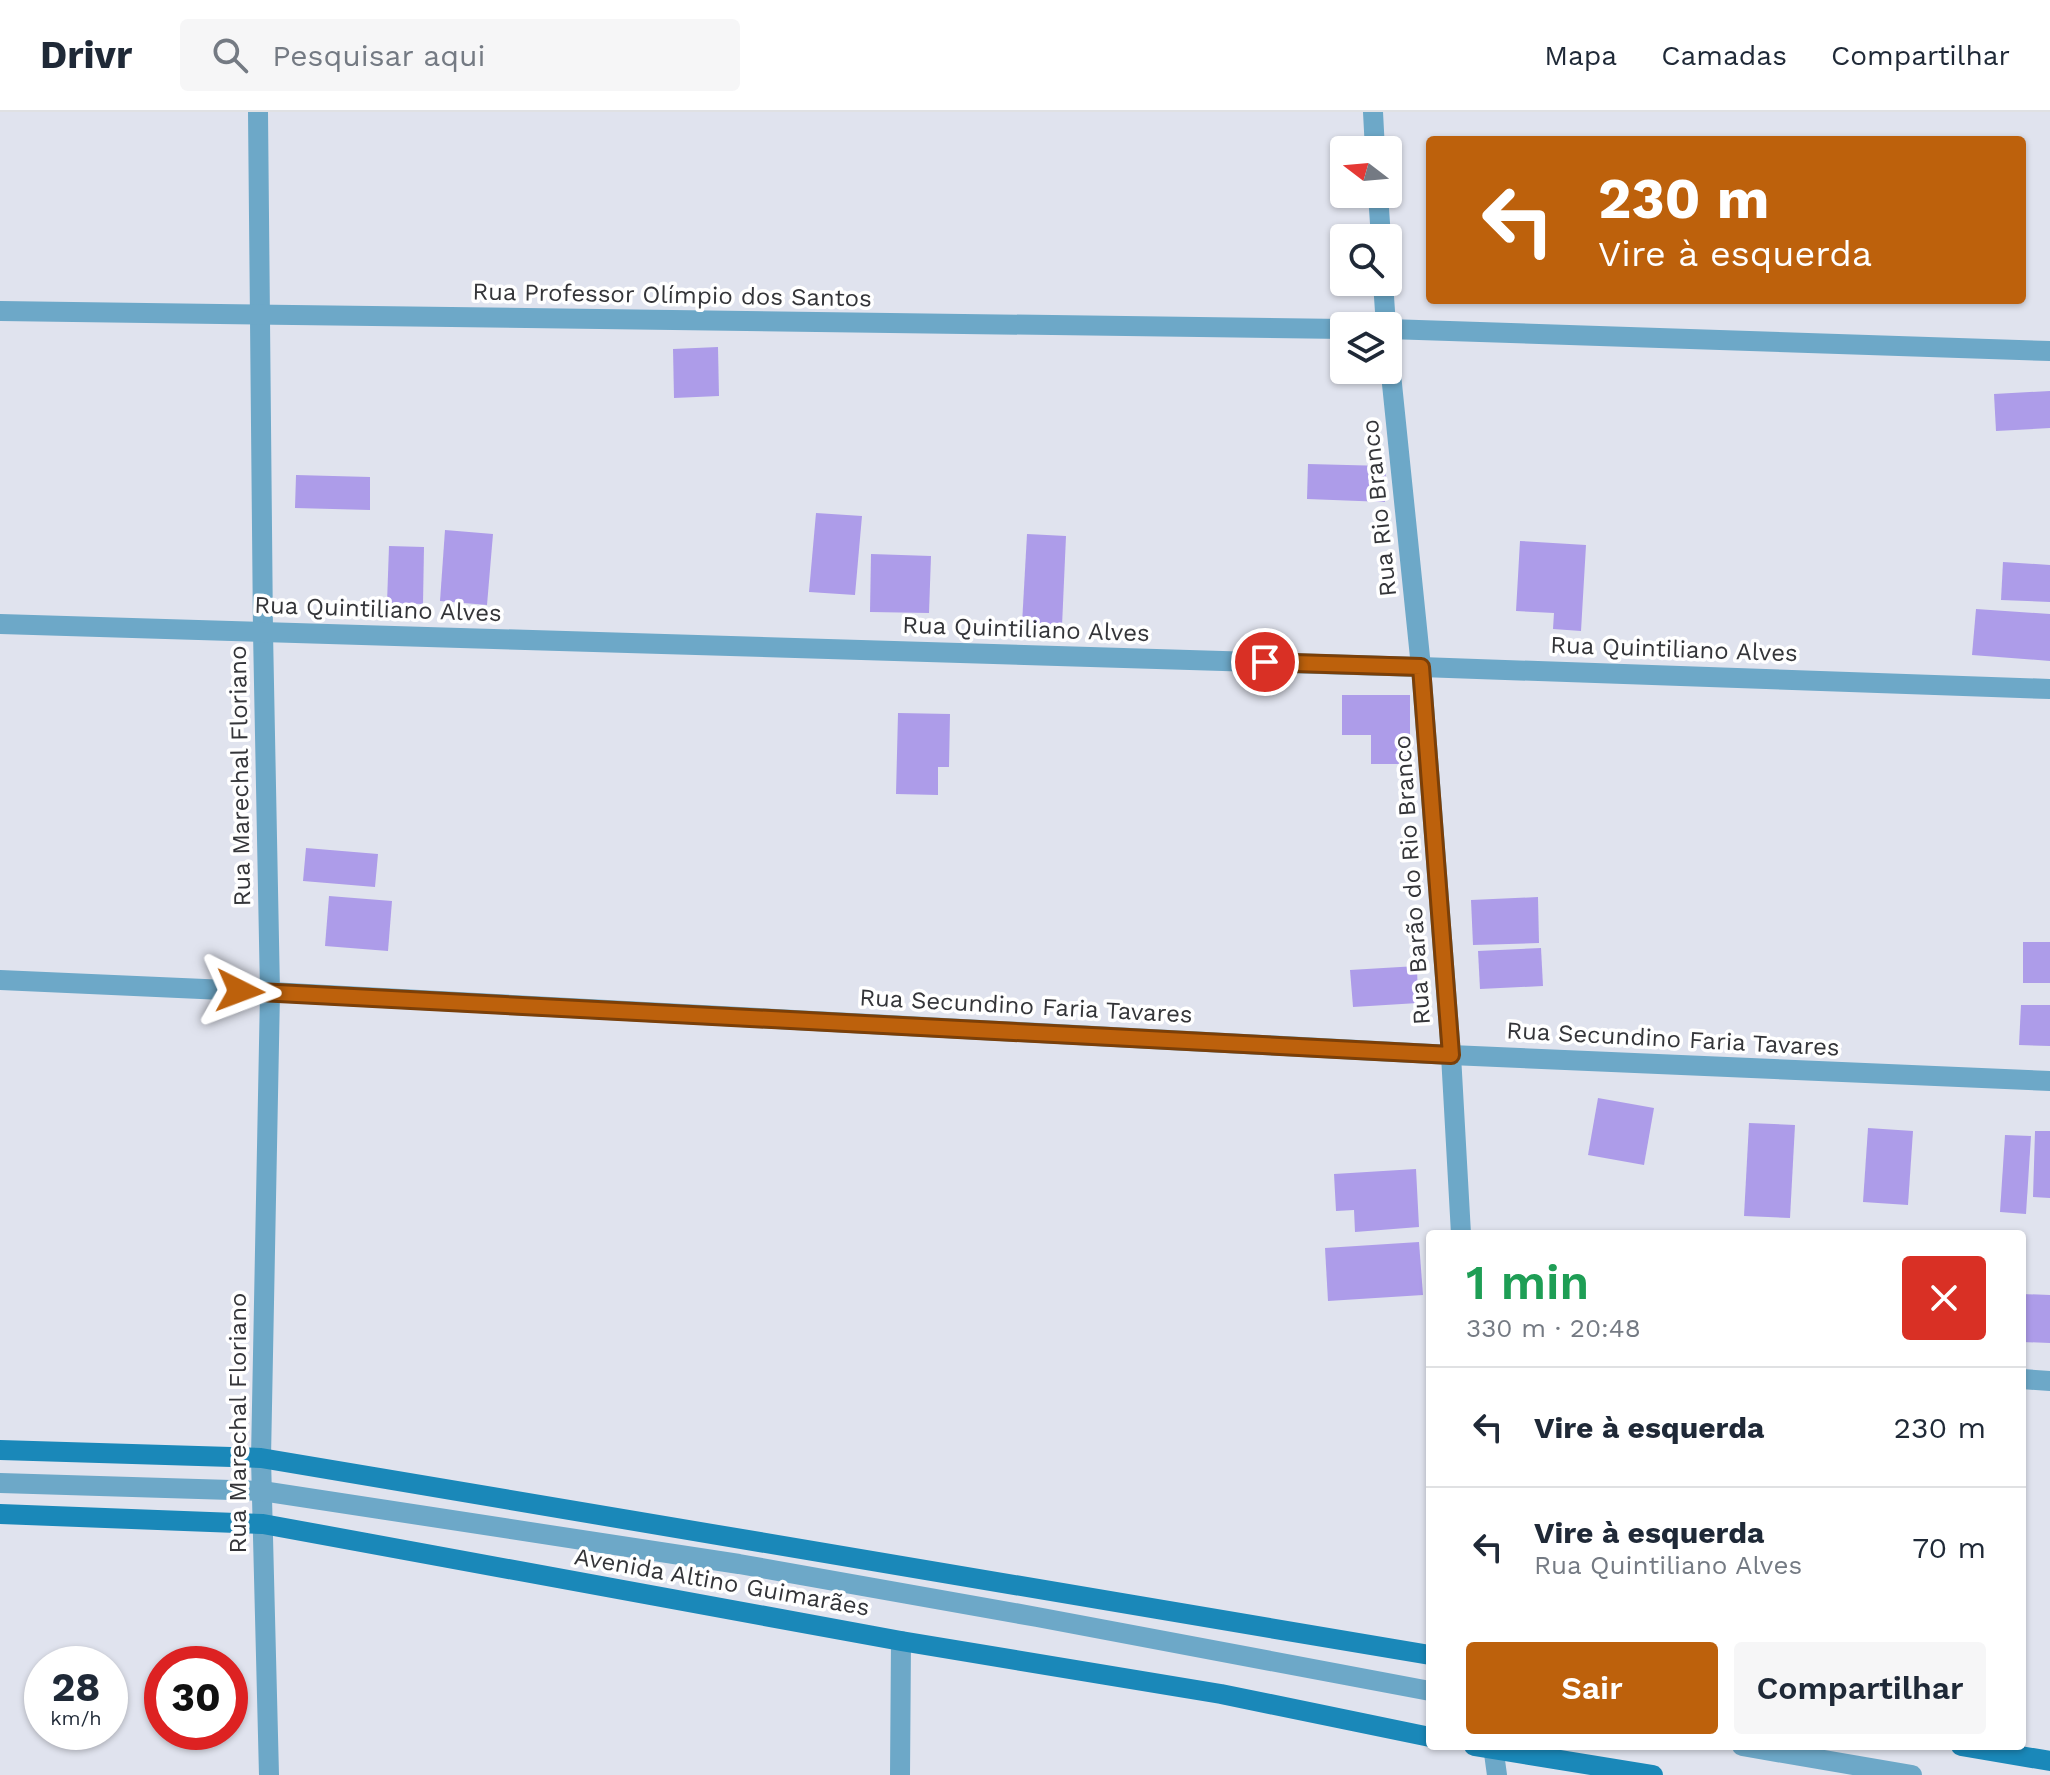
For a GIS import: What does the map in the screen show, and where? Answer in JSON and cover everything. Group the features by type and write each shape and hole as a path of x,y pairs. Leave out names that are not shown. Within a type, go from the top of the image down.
{"main road":[{"name":"Avenida Altino Guimarães","path":"0,1450 261,1458 1426,1654"},
{"name":"Avenida Altino Guimarães","path":"0,1514 263,1524 901,1641 1221,1694 1426,1736"},
{"path":"1505,1750 1653,1775"},
{"path":"1985,1750 2050,1761"}],"street":[{"name":"Rua Marechal Floriano","path":"258,112 270,992 261,1458 269,1775"},
{"path":"1373,112 1374,136"},
{"name":"Rua Professor Olímpio dos Santos","path":"0,311 1330,329"},
{"path":"1402,329 2050,351"},
{"name":"Rua Rio Branco","path":"1392,384 1421,667"},
{"name":"Rua Quintiliano Alves","path":"0,624 2050,689"},
{"name":"Rua Barão do Rio Branco","path":"1421,667 1451,1055 1461,1230"},
{"name":"Rua Secundino Faria Tavares","path":"0,980 1451,1055 2050,1081"},
{"path":"2026,1379 2050,1381"},
{"path":"0,1483 262,1491 739,1564 1426,1690"},
{"path":"900,1775 901,1641"},
{"path":"1488,1750 1497,1775"},
{"path":"1765,1750 1912,1775"}],"building":[{"path":"718,347 719,396 674,398 673,349"},
{"path":"2050,391 2050,428 1996,431 1994,394"},
{"path":"1308,464 1386,466 1385,502 1307,499"},
{"path":"296,475 370,477 370,510 295,508"},
{"path":"816,513 862,516 855,595 809,592"},
{"path":"445,530 493,534 487,605 440,601"},
{"path":"1027,534 1066,536 1062,626 1022,624"},
{"path":"1520,541 1586,545 1581,631 1553,629 1554,613 1516,611"},
{"path":"389,546 424,547 423,604 387,603"},
{"path":"871,554 931,556 929,613 870,612"},
{"path":"2003,562 2050,565 2050,602 2001,600"},
{"path":"1976,609 2050,614 2050,661 1972,655"},
{"path":"1342,695 1410,695 1410,764 1371,764 1371,735 1342,735"},
{"path":"898,713 950,714 949,767 938,767 938,795 896,794"},
{"path":"306,848 378,854 375,887 303,881"},
{"path":"329,896 392,901 388,951 325,946"},
{"path":"1538,897 1539,943 1473,945 1471,900"},
{"path":"2023,942 2050,942 2050,983 2023,983"},
{"path":"1541,948 1543,986 1480,989 1478,951"},
{"path":"1417,966 1418,1003 1353,1007 1350,970"},
{"path":"2021,1005 2050,1005 2050,1046 2019,1045"},
{"path":"1598,1098 1654,1108 1644,1165 1588,1155"},
{"path":"1749,1123 1795,1125 1790,1218 1744,1216"},
{"path":"1868,1128 1913,1131 1908,1205 1863,1202"},
{"path":"2035,1131 2050,1131 2050,1198 2033,1197"},
{"path":"2005,1135 2031,1136 2026,1214 2000,1212"},
{"path":"1416,1169 1419,1227 1355,1232 1354,1210 1336,1211 1334,1174"},
{"path":"1419,1242 1423,1295 1328,1301 1325,1248"},
{"path":"2026,1294 2050,1295 2050,1343 2026,1342"}],"route":[{"path":"240,991 1451,1055 1421,667 1265,662"}]}
